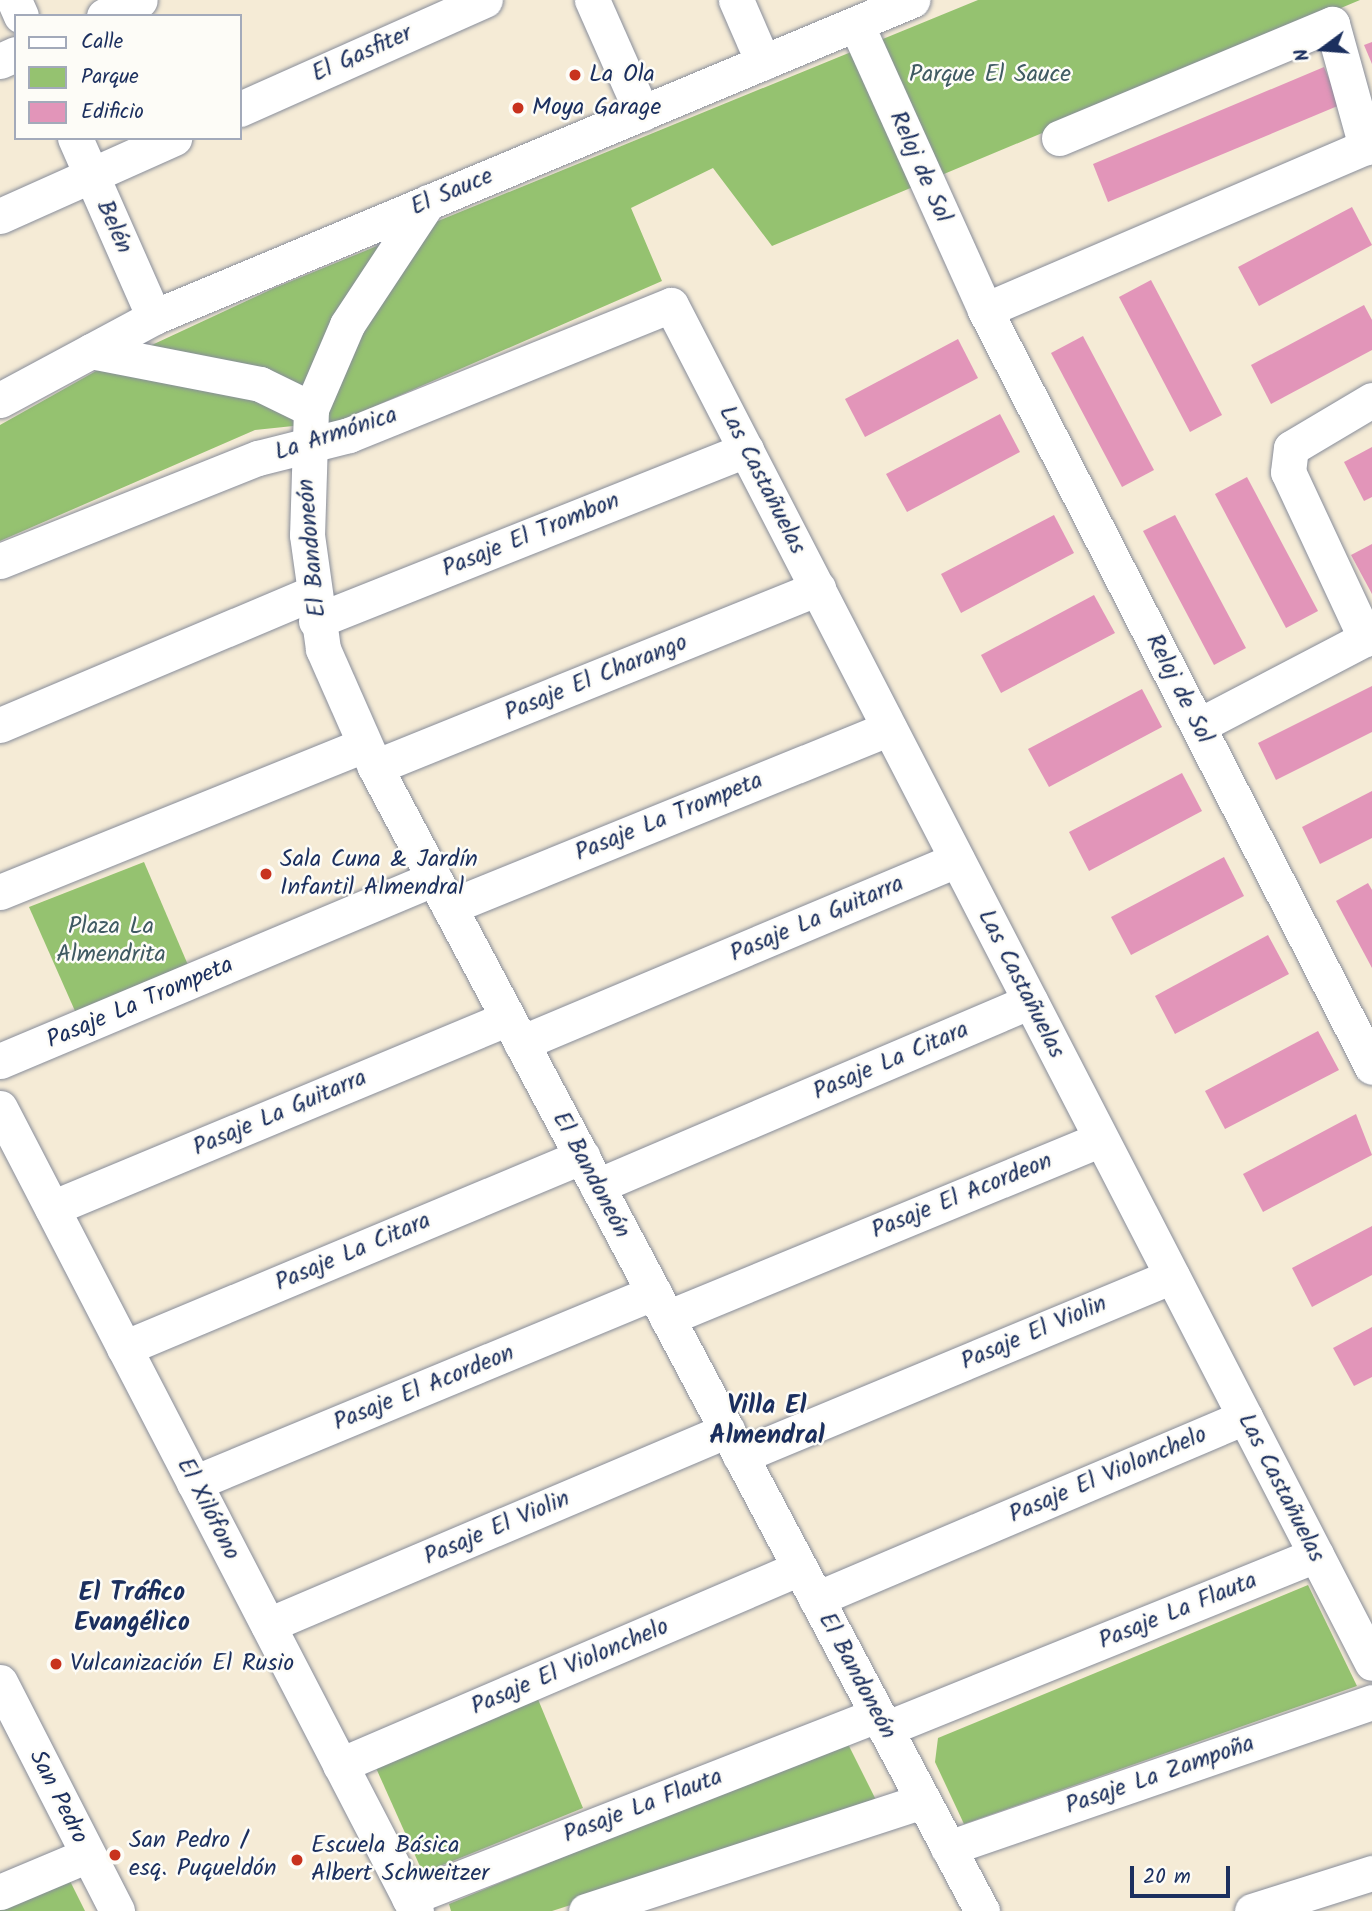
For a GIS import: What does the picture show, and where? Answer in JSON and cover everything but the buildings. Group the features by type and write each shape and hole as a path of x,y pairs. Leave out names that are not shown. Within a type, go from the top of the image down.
{"street":[{"path":"108,14 139,0"},
{"name":"El Gasfiter","path":"242,108 485,0"},
{"path":"592,0 642,113"},
{"path":"736,0 763,62"},
{"name":"El Sauce","path":"0,400 154,317 856,24 896,3"},
{"name":"Reloj de Sol","path":"856,24 985,310 1372,1067"},
{"path":"985,310 1369,145 1332,24 1059,138"},
{"name":"Belén","path":"76,140 154,317"},
{"path":"0,216 170,140"},
{"name":"El Bandoneón","path":"428,202 366,293 311,409 306,446 314,607 335,684 369,756 982,1911"},
{"name":"La Armónica","path":"0,561 258,458 349,435 671,305"},
{"name":"Las Castañuelas","path":"671,305 1372,1663"},
{"path":"91,351 260,384 311,409"},
{"path":"1198,726 1369,637 1288,472 1291,448 1372,400"},
{"name":"Pasaje El Trombon","path":"0,724 746,450"},
{"name":"Pasaje El Charango","path":"0,892 818,588"},
{"name":"Pasaje La Trompeta","path":"0,1061 442,893 890,728"},
{"name":"Pasaje La Guitarra","path":"52,1208 957,860"},
{"name":"Pasaje La Citara","path":"124,1348 1030,1001"},
{"name":"El Xilófono","path":"0,1108 413,1904"},
{"name":"Pasaje El Acordeon","path":"194,1483 1101,1139"},
{"name":"Pasaje El Violin","path":"268,1625 733,1443 1172,1276"},
{"name":"Pasaje El Violonchelo","path":"816,1599 1245,1417"},
{"name":"Pasaje La Flauta","path":"413,1904 1316,1555"},
{"name":"Pasaje El Violonchelo","path":"340,1765 800,1568"},
{"name":"Pasaje La Zampoña","path":"948,1848 1372,1702"},
{"name":"San Pedro","path":"5,1704 117,1911"},
{"path":"586,1911 923,1801"},
{"path":"0,1892 88,1855"},
{"path":"1252,1911 1372,1873"}],"green space":[{"name":"Parque El Sauce","path":"978,0 1360,0 772,246 713,168 631,208 662,281 341,421 255,430 0,541 0,425 96,371 272,289"},
{"name":"Plaza La Almendrita","path":"144,862 191,972 79,1020 29,907"},
{"path":"1308,1585 1357,1686 964,1824 935,1762 938,1738"},
{"path":"535,1692 583,1808 423,1873 376,1768"},
{"path":"846,1740 879,1806 552,1911 451,1911 449,1904"},
{"path":"68,1877 85,1911 0,1911 0,1904"}],"place":[{"name":"La Ola","path":"575,75"},
{"name":"Moya Garage","path":"518,108"},
{"name":"Sala Cuna & Jardín Infantil Almendral","path":"266,874"},
{"name":"Vulcanización El Rusio","path":"56,1664"},
{"name":"San Pedro / esq. Puqueldón","path":"115,1855"},
{"name":"Escuela Básica Albert Schweitzer","path":"297,1860"}],"district":[{"name":"Villa El Almendral","path":"767,1422"},
{"name":"El Tráfico Evangélico","path":"132,1609"}]}
